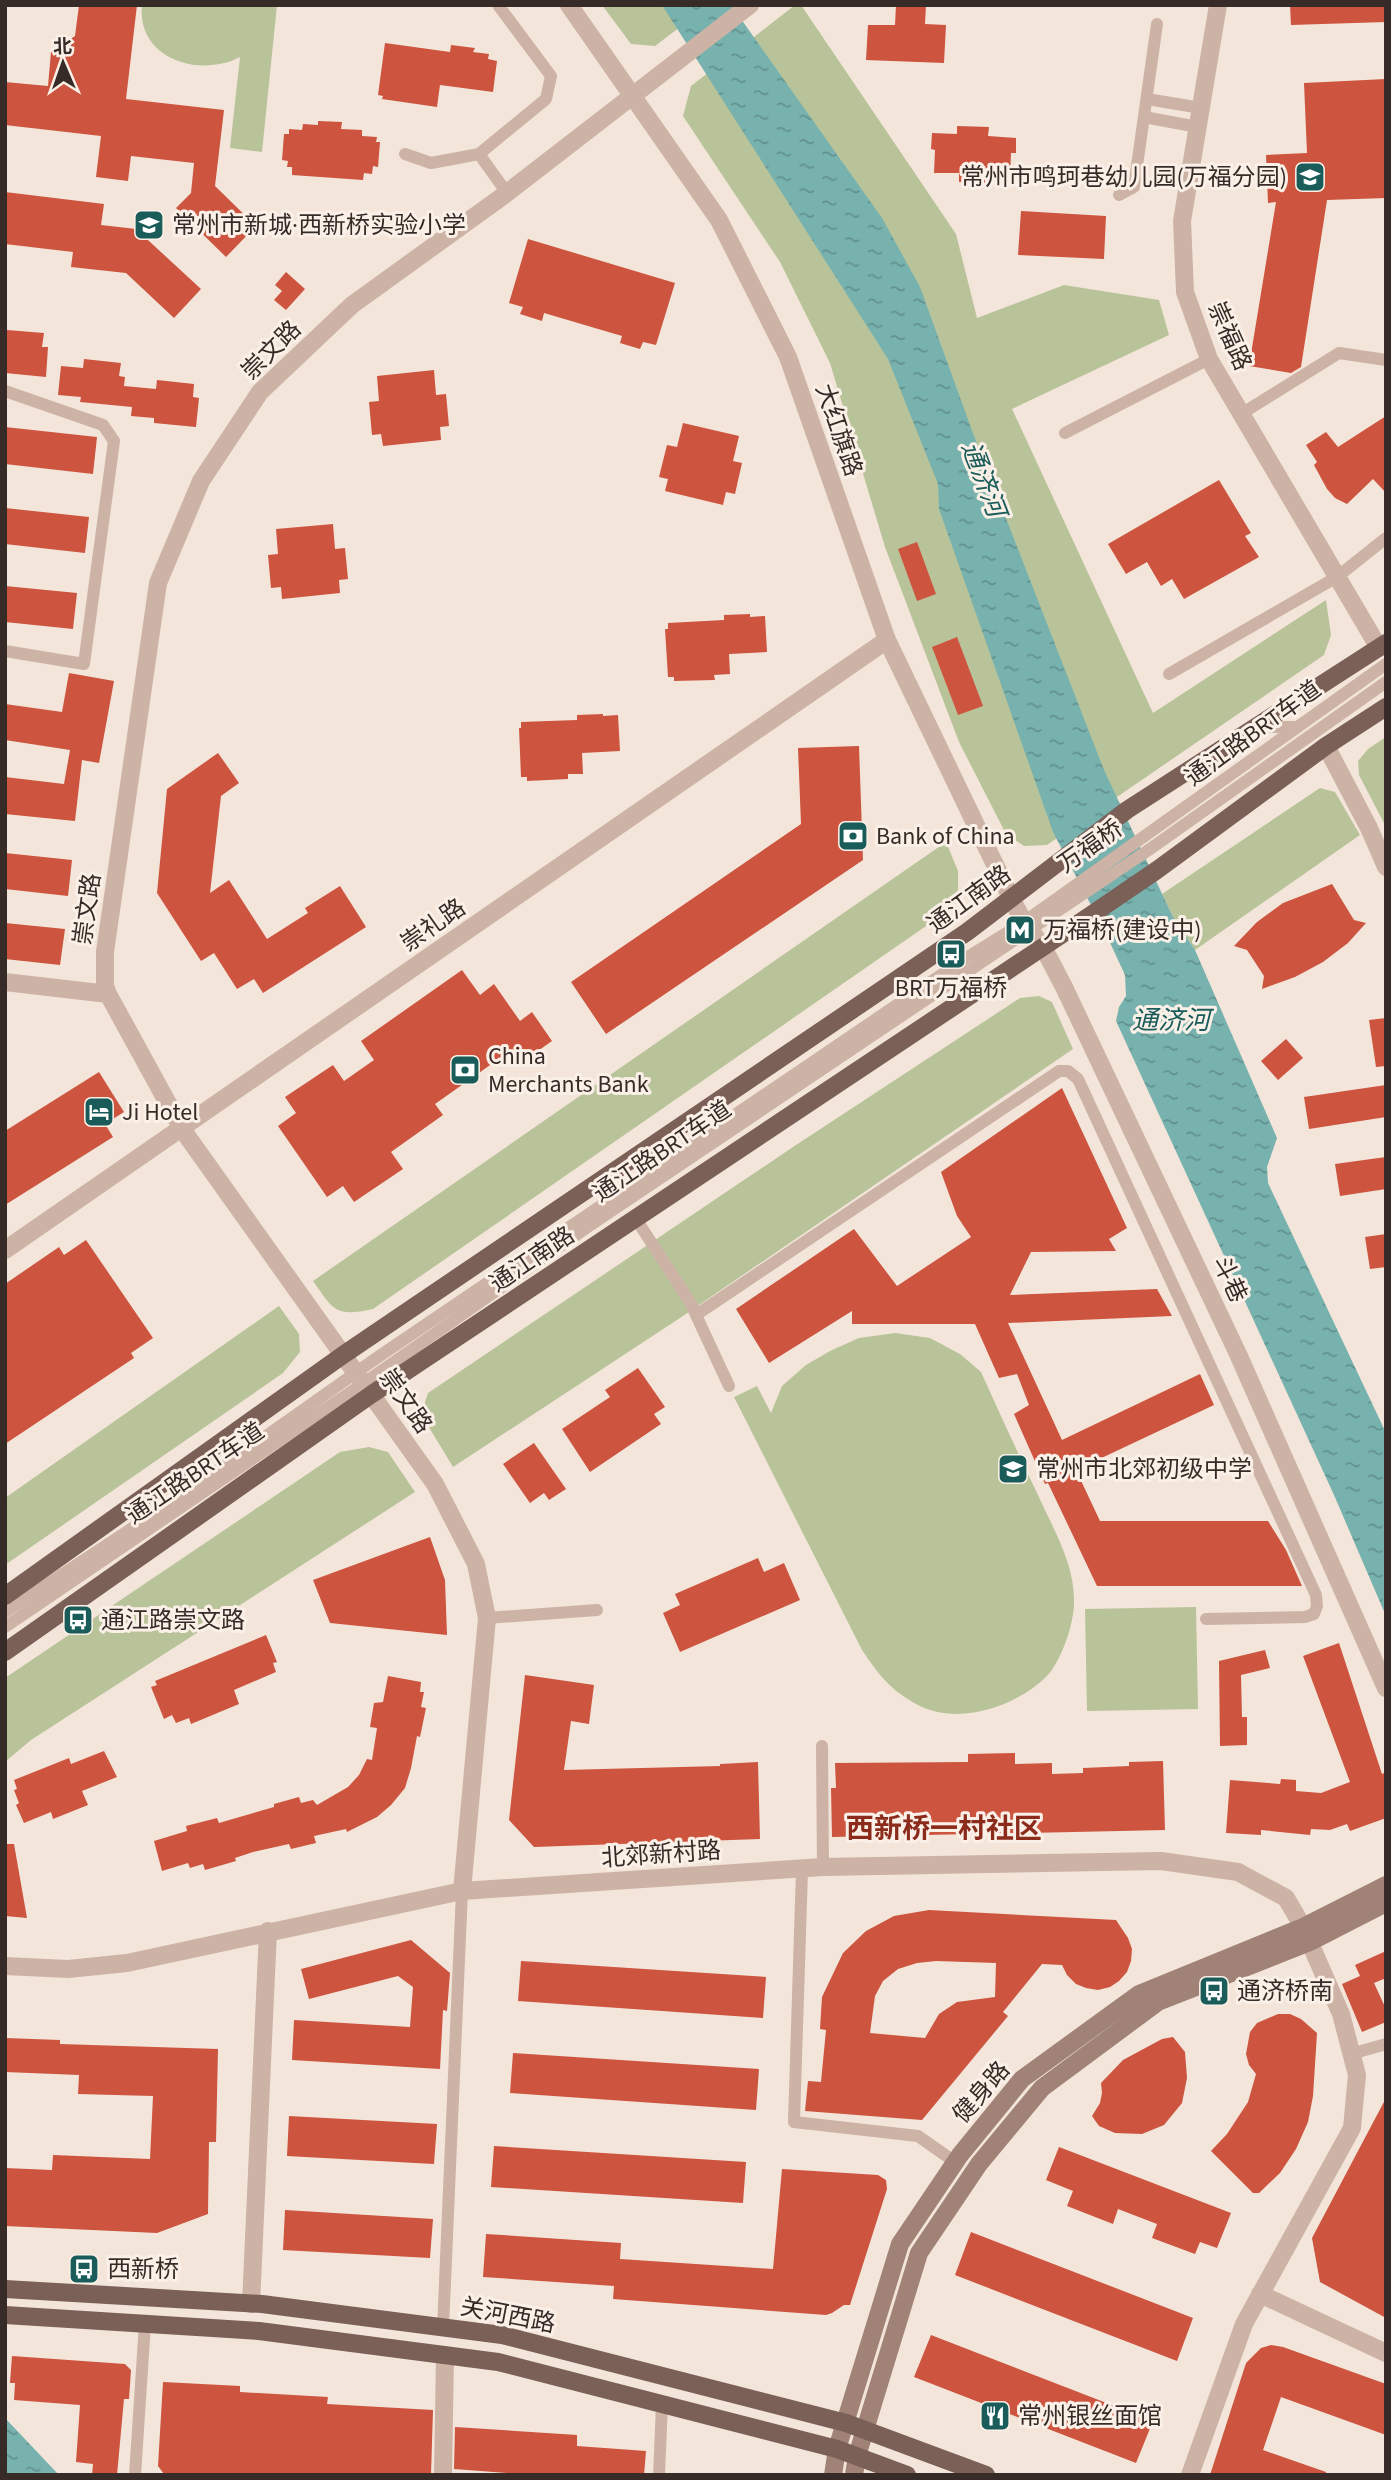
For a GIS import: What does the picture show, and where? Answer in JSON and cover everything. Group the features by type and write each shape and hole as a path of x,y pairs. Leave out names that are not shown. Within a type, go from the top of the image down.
{"main road":[{"path":"1256,727 1383,652"},
{"path":"1326,746 1386,708"},
{"name":"万福桥","path":"1061,860 1128,810 1256,727"},
{"name":"通江南路","path":"5,1652 364,1383 636,1219 1157,870 1326,746"},
{"name":"通江南路","path":"5,1596 343,1355 1012,900 1061,860"},
{"name":"健身路","path":"854,2475 857,2456 919,2253 979,2164 1042,2088 1158,2002 1306,1934 1386,1885"},
{"name":"健身路","path":"833,2475 837,2449 900,2244 955,2162 1022,2079 1139,1994 1386,1903"},
{"name":"关河西路","path":"5,2289 251,2304 502,2335 846,2423 986,2475"},
{"name":"关河西路","path":"5,2315 259,2331 498,2362 837,2449 907,2475"}],"street":[{"name":"大红旗路","path":"569,5 719,220 788,357 887,640 1012,900"},
{"name":"崇福路","path":"1217,5 1182,221 1185,292 1209,359 1383,652"},
{"name":"崇文路","path":"462,1891 488,1618 476,1564 435,1484 182,1129 105,986 105,952 158,583 201,481 261,393 352,305 506,192 747,7"},
{"name":"崇礼路","path":"5,1250 887,640"},
{"path":"1326,746 1386,867"},
{"name":"斗巷","path":"1012,900 1043,947 1238,1354 1386,1688"},
{"path":"5,982 108,994"},
{"name":"北郊新村路","path":"5,1966 68,1969 127,1963 462,1891 823,1867 1161,1861 1238,1872 1286,1898 1306,1934 1341,2014 1357,2075 1352,2128 1244,2324 1190,2475"},
{"path":"251,2304 268,1931"},
{"path":"1260,2294 1386,2353"},
{"path":"443,2475 445,2355"}],"lane":[{"path":"405,154 432,163 479,154 546,99 551,76 498,5"},
{"path":"1119,195 1134,187 1157,24"},
{"path":"1147,99 1201,108"},
{"path":"1144,117 1198,127"},
{"path":"479,154 506,192"},
{"path":"1241,414 1339,354 1386,360"},
{"path":"1065,433 1209,359"},
{"path":"5,390 103,425 114,440 84,664 5,651"},
{"path":"1169,674 1337,577 1386,538"},
{"name":"通江路BRT车道","path":"1148,843 1299,727 1383,652"},
{"name":"通江路BRT车道","path":"1148,843 1386,681"},
{"path":"1256,727 1299,727"},
{"name":"万福桥","path":"1065,900 1148,843"},
{"name":"通江路BRT车道","path":"5,1628 364,1383 955,966 1027,926 1065,900"},
{"path":"696,1315 1059,1072 1068,1071 1078,1079 1316,1595 1317,1606 1314,1614 1305,1617 1206,1619"},
{"path":"636,1219 690,1302 729,1386"},
{"name":"通江路BRT车道","path":"5,1612 184,1494 364,1383"},
{"path":"488,1618 597,1610"},
{"path":"822,1746 823,1867"},
{"path":"802,1870 794,2122 918,2136 955,2162"},
{"path":"443,2328 462,1891"},
{"path":"1351,2054 1386,2044"},
{"path":"135,2475 145,2324"},
{"path":"659,2475 662,2404"}],"green space":[{"path":"142,5 277,5 262,152 230,148 240,57 226,63 194,65 166,55 155,47 147,35 142,21"},
{"path":"602,5 709,5 655,46 631,44"},
{"path":"795,5 801,5 956,234 977,318 1064,285 1159,300 1169,335 1012,409 1153,713 1326,600 1331,635 1324,655 1047,845 1024,846 1006,834 959,742 885,547 830,363 780,262 683,116 691,86"},
{"path":"1386,737 1385,825 1359,775 1358,761 1368,749"},
{"path":"1320,788 1335,792 1360,835 1195,950 1162,894"},
{"path":"946,842 958,871 958,892 942,915 373,1309 343,1312 331,1305 320,1291 313,1281"},
{"path":"1039,996 1052,1002 1073,1049 683,1316 453,1467 421,1414 428,1393 1020,998"},
{"path":"279,1306 299,1334 300,1352 283,1373 5,1565 5,1498"},
{"path":"895,1333 930,1338 960,1354 981,1372 1056,1533 1071,1574 1074,1603 1072,1621 1066,1642 1052,1670 1019,1697 985,1710 951,1714 934,1711 908,1699 892,1688 880,1674 862,1650 734,1397 757,1386 771,1413 782,1386 806,1365 859,1338"},
{"path":"369,1447 388,1452 415,1492 31,1740 5,1762 5,1678 340,1452"},
{"path":"1196,1607 1198,1709 1087,1711 1085,1609"}],"water":[{"name":"通济河","path":"662,5 731,5 882,218 920,287 974,436 1104,770 1172,915 1195,950 1277,1138 1267,1167 1268,1183 1386,1433 1386,1616 1334,1495 1116,1021 1119,1007 1126,996 1125,975 1053,832 939,509 938,484 888,359"},
{"path":"5,2418 59,2475 5,2475"}],"building":[{"path":"79,5 137,5 126,99 224,110 215,186 256,226 226,257 176,208 191,193 194,163 131,156 128,181 96,177 101,136 5,125 5,82 48,86 51,52 75,36"},
{"path":"896,5 926,5 925,24 946,25 944,63 866,60 868,25 895,25"},
{"path":"1290,5 1386,5 1386,22 1291,25"},
{"path":"385,43 450,52 451,45 475,48 473,52 489,54 488,59 497,61 493,92 440,85 437,107 382,99 383,96 378,95"},
{"path":"1386,79 1386,198 1327,200 1301,367 1291,373 1249,366 1276,202 1268,203 1266,155 1307,153 1304,83"},
{"path":"318,121 342,122 341,129 362,130 362,136 377,137 376,142 380,142 378,167 373,166 372,174 364,173 363,180 292,175 292,167 287,167 288,161 282,160 284,134 289,134 289,129 302,130 303,124 318,125"},
{"path":"957,126 989,127 988,136 1016,138 1016,153 1011,153 1010,177 985,176 985,183 959,182 959,173 934,173 935,150 931,149 932,133 957,134"},
{"path":"5,192 104,204 101,225 136,229 201,289 174,318 126,273 71,267 73,252 5,244"},
{"path":"1021,211 1106,216 1104,259 1018,255"},
{"path":"528,239 675,283 656,345 643,342 640,349 620,343 622,336 544,313 542,321 520,314 523,307 509,303"},
{"path":"286,272 305,289 286,310 274,300 282,291 275,285"},
{"path":"7,330 44,333 42,347 48,347 46,377 5,373"},
{"path":"84,359 121,363 119,376 125,377 124,386 156,389 157,380 194,384 193,397 199,398 196,427 154,423 154,418 131,416 132,407 80,402 81,397 58,395 61,366 83,368"},
{"path":"434,370 436,395 446,394 449,426 440,427 441,440 383,446 381,434 372,435 369,402 379,401 377,376"},
{"path":"1386,416 1386,493 1373,479 1347,504 1335,498 1327,489 1314,465 1317,462 1306,445 1326,432 1338,447"},
{"path":"683,423 739,436 733,461 742,463 735,494 726,492 723,505 665,491 668,479 659,477 667,445 677,447"},
{"path":"5,427 97,437 93,474 5,464"},
{"path":"1219,480 1251,533 1245,536 1259,557 1184,599 1172,579 1161,586 1147,562 1126,574 1108,544"},
{"path":"5,508 89,517 85,553 5,544"},
{"path":"333,524 335,549 345,548 348,579 339,580 340,593 282,599 281,587 271,588 268,555 278,554 276,529"},
{"path":"917,542 936,594 917,601 898,549"},
{"path":"5,586 77,593 73,629 5,622"},
{"path":"750,614 750,617 765,616 767,652 729,654 730,674 714,675 715,680 674,681 674,677 668,677 665,629 668,629 668,623 724,620 724,615"},
{"path":"957,637 983,706 958,715 932,647"},
{"path":"69,673 114,681 99,763 82,760 75,821 5,814 5,777 64,784 70,750 5,740 5,704 62,712"},
{"path":"577,715 618,715 620,751 582,753 583,774 568,774 568,779 527,781 527,777 521,777 521,722 577,720"},
{"path":"859,746 863,860 606,1034 571,982 801,824 798,748"},
{"path":"218,753 239,783 221,796 210,893 229,880 267,939 308,913 305,908 340,886 366,927 263,993 254,979 237,989 214,953 201,961 157,893 167,789"},
{"path":"5,853 72,860 68,896 5,889"},
{"path":"1332,884 1354,920 1366,923 1348,943 1323,962 1295,977 1262,989 1264,976 1247,950 1234,946 1257,922 1283,903"},
{"path":"5,923 65,929 60,965 5,959"},
{"path":"462,970 480,995 494,984 520,1021 532,1012 552,1041 522,1062 513,1049 435,1104 443,1115 391,1152 403,1169 354,1202 343,1186 327,1197 278,1126 296,1113 285,1097 333,1065 344,1081 374,1060 361,1041"},
{"path":"1386,1018 1386,1066 1376,1067 1369,1020"},
{"path":"1286,1039 1303,1058 1278,1080 1261,1061"},
{"path":"99,1072 124,1112 105,1124 113,1137 5,1205 5,1131"},
{"path":"1386,1085 1386,1117 1309,1129 1304,1097"},
{"path":"1062,1088 1127,1228 1109,1239 1116,1251 1031,1252 1010,1295 1157,1289 1172,1316 1008,1323 1062,1440 1200,1374 1214,1405 1076,1470 1100,1521 1268,1521 1286,1550 1302,1586 1097,1586 1048,1483 1045,1484 1014,1414 1029,1405 1017,1374 999,1378 975,1324 852,1324 852,1311 769,1363 736,1309 854,1229 897,1286 971,1237 957,1216 941,1172"},
{"path":"1386,1157 1386,1189 1340,1196 1335,1164"},
{"path":"1386,1234 1386,1267 1370,1269 1365,1237"},
{"path":"86,1240 153,1338 131,1353 134,1358 5,1444 5,1284 59,1247 64,1255"},
{"path":"638,1368 665,1407 654,1414 661,1424 590,1472 562,1429 610,1397 605,1390"},
{"path":"534,1443 566,1489 549,1500 544,1493 530,1503 503,1464"},
{"path":"430,1537 445,1580 447,1635 330,1623 313,1580"},
{"path":"758,1558 764,1572 784,1563 800,1600 680,1652 663,1613 680,1605 675,1594"},
{"path":"266,1635 277,1662 273,1663 276,1672 234,1690 239,1704 191,1724 189,1718 176,1723 172,1715 164,1719 151,1687 157,1685 155,1681"},
{"path":"1339,1643 1382,1774 1386,1772 1386,1818 1350,1831 1347,1824 1330,1830 1311,1829 1310,1835 1261,1830 1261,1835 1226,1833 1230,1780 1280,1784 1281,1779 1296,1780 1296,1791 1321,1793 1350,1782 1303,1656"},
{"path":"1265,1650 1270,1668 1241,1675 1242,1717 1247,1717 1247,1745 1220,1746 1219,1661"},
{"path":"525,1675 594,1685 589,1724 571,1721 564,1770 720,1766 758,1762 760,1839 534,1847 509,1820"},
{"path":"388,1676 421,1682 420,1692 424,1692 421,1707 426,1708 405,1788 391,1805 377,1817 347,1832 346,1829 314,1836 316,1843 291,1849 289,1844 253,1852 235,1858 236,1861 205,1870 203,1864 190,1868 188,1863 162,1871 154,1841 187,1831 186,1826 217,1818 219,1823 299,1797 301,1803 313,1800 317,1805 348,1787 359,1775 367,1759 372,1760 377,1728 370,1727 374,1703 383,1702"},
{"path":"104,1751 117,1777 82,1791 88,1805 53,1819 51,1812 24,1823 16,1805 19,1803 14,1790 17,1789 14,1780 69,1758 71,1764"},
{"path":"1015,1753 1015,1764 1052,1763 1052,1774 1083,1773 1083,1768 1129,1766 1129,1762 1163,1761 1165,1830 832,1837 831,1788 836,1788 835,1763 968,1762 968,1754"},
{"path":"5,1844 14,1844 27,1918 5,1916"},
{"path":"929,1910 1116,1920 1128,1938 1132,1949 1131,1961 1127,1972 1119,1981 1098,1990 1076,1984 1062,1965 1042,1964 1003,2012 1008,2016 922,2120 805,2111 808,2081 821,2082 826,2030 820,2029 822,1997 843,1953 866,1931 894,1916","holes":["936,1961 996,1963 995,1997 957,2002 939,2014 925,2038 870,2033 875,1996 883,1981 898,1969"]},
{"path":"411,1940 450,1973 447,2011 443,2010 440,2069 292,2060 294,2020 410,2027 413,1987 398,1976 309,1999 301,1969"},
{"path":"1386,1951 1386,1978 1374,1983 1386,2009 1386,2022 1362,2032 1342,1984 1360,1976 1355,1965"},
{"path":"521,1961 766,1977 763,2018 518,2001"},
{"path":"1278,2014 1290,2014 1301,2019 1317,2033 1313,2096 1308,2122 1296,2149 1280,2173 1259,2193 1253,2193 1211,2151 1227,2134 1248,2102 1256,2074 1249,2065 1246,2054 1250,2032 1257,2023"},
{"path":"1173,2037 1185,2052 1187,2078 1182,2103 1164,2125 1142,2134 1115,2133 1099,2126 1092,2116 1100,2103 1101,2083 1123,2060 1162,2039"},
{"path":"5,2038 60,2040 60,2044 218,2049 216,2142 209,2142 208,2214 157,2233 5,2226 5,2168 52,2170 53,2155 150,2159 153,2096 78,2094 79,2075 5,2072"},
{"path":"513,2053 759,2069 756,2110 510,2093"},
{"path":"1386,2098 1386,2318 1320,2282 1312,2238"},
{"path":"289,2116 437,2124 434,2164 287,2156"},
{"path":"494,2146 746,2162 743,2203 491,2187"},
{"path":"1059,2147 1231,2213 1217,2248 1200,2242 1195,2254 1152,2238 1157,2224 1118,2209 1113,2224 1067,2206 1073,2191 1046,2180"},
{"path":"782,2169 878,2175 886,2180 887,2189 850,2305 844,2305 832,2313 826,2315 613,2299 614,2286 483,2277 486,2234 621,2243 620,2259 773,2269"},
{"path":"285,2210 433,2219 430,2258 283,2250"},
{"path":"971,2232 1193,2318 1177,2361 955,2275"},
{"path":"931,2335 1153,2421 1136,2463 914,2377"},
{"path":"1271,2345 1386,2384 1386,2435 1281,2397 1263,2450 1326,2472 1326,2475 1210,2475 1246,2363 1261,2348"},
{"path":"12,2356 125,2364 131,2370 129,2399 124,2399 117,2475 92,2475 93,2464 76,2462 80,2405 14,2400 15,2383 10,2383"},
{"path":"163,2382 240,2386 240,2392 328,2397 327,2404 433,2410 431,2475 164,2474 158,2466"},
{"path":"455,2427 577,2435 577,2446 646,2451 644,2475 532,2475 454,2469"}],"place":[{"name":"常州市鸣珂巷幼儿园(万福分园)","path":"1310,177"},
{"name":"常州市新城·西新桥实验小学","path":"149,225"},
{"name":"Bank of China","path":"853,836"},
{"name":"万福桥(建设中)","path":"1020,930"},
{"name":"BRT万福桥","path":"951,954"},
{"name":"China Merchants Bank","path":"465,1070"},
{"name":"Ji Hotel","path":"99,1112"},
{"name":"常州市北郊初级中学","path":"1013,1469"},
{"name":"通江路崇文路","path":"78,1620"},
{"name":"通济桥南","path":"1214,1991"},
{"name":"西新桥","path":"84,2269"},
{"name":"常州银丝面馆","path":"995,2416"}],"district":[{"name":"西新桥一村社区","path":"944,1828"}]}
